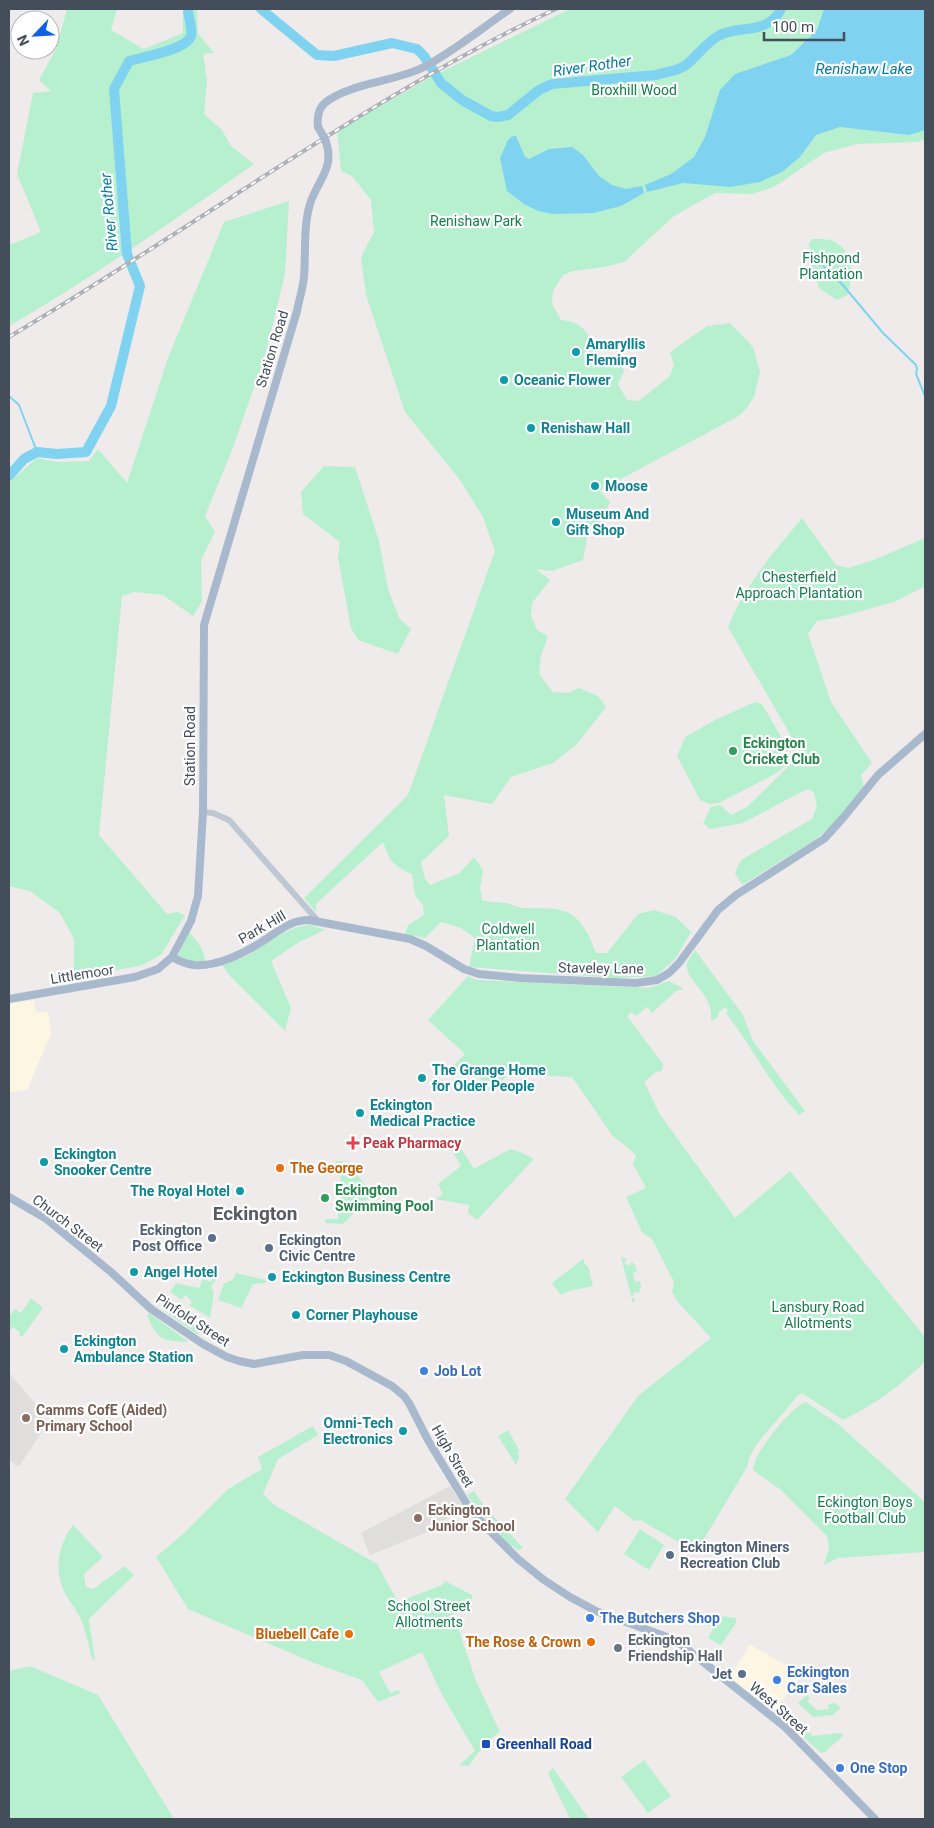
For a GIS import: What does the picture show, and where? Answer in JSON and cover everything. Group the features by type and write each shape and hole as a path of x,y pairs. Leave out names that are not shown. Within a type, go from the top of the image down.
{"main road":[{"name":"Station Road","path":"172,957 191,921 198,896 203,812 204,625 297,311 304,280 310,205 329,162 325,139 318,127 319,110 323,104 335,96 405,75 424,67 510,9"},
{"name":"Staveley Lane","path":"337,926 410,939 426,946 464,969 479,974 520,978 636,983 657,980 669,973 679,963 718,910 736,895 824,839 878,775 925,734"},
{"name":"Park Hill","path":"172,957 194,965 219,961 245,952 293,922 301,920 318,921 337,926"},
{"name":"Littlemoor","path":"9,999 135,978 158,969 172,957"},
{"name":"Church Street","path":"9,1197 45,1218 111,1272"},
{"name":"Pinfold Street","path":"111,1272 156,1312 203,1344 227,1357 239,1362 254,1364 303,1354"},
{"name":"High Street","path":"303,1354 321,1354 337,1358 385,1381 398,1390 409,1403 429,1442 468,1506 486,1527 518,1558 544,1580 570,1597 596,1611 654,1632"},
{"name":"West Street","path":"654,1632 675,1640 777,1720 876,1819"}],"street":[{"path":"203,812 214,813 230,820 318,921"}],"shaded area":[{"path":"34,1000 36,1013 48,1012 51,1034 27,1090 9,1092 9,1004"},
{"name":"Camms CofE (Aided) Primary School","path":"9,1373 39,1408 37,1414 49,1422 19,1466 9,1459"},
{"name":"Eckington Junior School","path":"450,1486 463,1506 432,1530 370,1555 361,1533"},
{"path":"749,1644 794,1670 804,1672 774,1711 729,1677 746,1652"}],"green space":[{"path":"67,9 117,9 111,30 144,49 183,33 183,9 197,9 198,33 214,53 203,54 207,80 204,114 222,130 231,146 254,164 103,268 9,326 9,243 12,244 41,232 17,174 33,93 51,91 39,80 50,60 60,60 60,34"},
{"name":"Renishaw Park","path":"570,9 925,9 925,139 918,142 857,144 824,153 774,187 752,194 715,193 674,216 624,262 573,271 563,275 554,289 552,297 553,306 561,320 569,321 581,327 590,337 601,356 613,357 620,363 624,371 618,384 627,400 639,401 670,376 674,365 670,352 707,326 730,323 753,347 760,372 754,397 746,409 737,417 600,491 610,502 597,530 587,538 583,560 552,571 536,569 550,580 532,603 531,616 537,630 548,636 541,656 539,674 553,692 568,693 579,688 598,696 606,707 576,745 553,763 511,777 492,804 444,795 449,836 421,862 425,879 430,885 460,873 474,857 483,870 480,888 482,900 506,903 522,908 564,911 580,922 591,940 596,953 607,953 638,914 654,910 676,917 691,932 675,959 656,976 616,978 469,967 475,938 461,928 441,922 425,938 405,934 408,925 424,915 423,905 415,895 412,874 396,866 383,842 316,904 316,912 304,898 408,795 495,551 483,517 460,480 405,412 366,295 361,257 374,232 371,200 352,176 341,171 337,131 433,76"},
{"path":"289,201 285,274 265,356 232,450 205,516 215,532 201,560 202,601 193,616 163,595 135,592 122,596 99,835 167,914 177,912 185,915 161,955 140,966 74,977 74,939 60,913 30,891 9,886 9,485 13,479 37,458 57,462 89,461 98,449 127,483 168,358 224,222"},
{"name":"Fishpond Plantation","path":"813,239 833,241 846,252 851,265 848,295 837,300 819,288 810,261 809,243"},
{"path":"324,466 355,467 379,541 388,589 399,618 411,629 398,654 358,640 351,628 338,558 340,542 303,514 301,492"},
{"name":"Chesterfield Approach Plantation","path":"802,518 836,565 849,568 876,559 925,538 925,586 894,602 840,617 817,621 808,634 831,702 872,763 861,775 864,788 832,826 815,840 742,885 735,873 741,860 812,819 817,806 814,792 807,789 743,823 710,829 703,823 711,807 720,805 731,815 747,807 794,761 798,748 728,627 751,583"},
{"name":"Eckington Cricket Club","path":"755,702 762,704 787,747 788,764 775,774 719,803 710,804 700,800 677,756 685,737 717,719"},
{"path":"311,925 325,930 299,942 271,961 291,1008 285,1031 231,977 222,965 245,957 285,932"},
{"path":"189,932 202,948 205,961 192,961 178,956"},
{"path":"695,950 743,1015 753,1041 805,1111 799,1115 772,1081 726,1013 728,1011 725,1007 719,1012 718,1017 711,1021 711,1011 708,1002 688,970 687,964"},
{"name":"Lansbury Road Allotments","path":"468,976 476,980 649,988 669,981 684,989 676,991 652,1013 647,1007 636,1016 631,1012 627,1016 663,1064 662,1071 656,1072 644,1082 659,1113 735,1218 790,1171 925,1337 925,1362 886,1394 866,1408 843,1420 802,1393 796,1397 754,1449 747,1467 701,1544 684,1545 640,1520 634,1521 615,1506 598,1532 565,1499 638,1396 711,1338 677,1301 672,1292 674,1282 652,1239 642,1232 626,1197 646,1188 633,1164 636,1155 612,1135 572,1077 509,1074 490,1092 478,1076 451,1068 465,1054 428,1020"},
{"path":"459,1145 474,1169 510,1149 534,1159 477,1220 468,1213 469,1205 436,1199 443,1194 438,1184 461,1166 451,1149"},
{"path":"336,1161 342,1161 362,1180 369,1195 368,1199 343,1224 325,1223 325,1219 338,1219 341,1172 335,1165"},
{"path":"621,1257 627,1259 624,1263 629,1266 632,1262 635,1265 637,1272 633,1273 635,1282 640,1281 639,1293 635,1292 632,1297 635,1299 633,1303"},
{"path":"583,1259 586,1266 588,1266 593,1286 572,1290 561,1295 552,1283"},
{"path":"236,1273 266,1280 265,1283 253,1284 241,1308 218,1300 224,1283 232,1281"},
{"path":"215,1275 216,1279 211,1287 214,1292 210,1318 189,1305 192,1302 185,1295 182,1300 170,1292 176,1283 199,1288 203,1279 211,1282"},
{"path":"31,1298 43,1308 22,1337 19,1335 20,1332 13,1327 11,1330 9,1328 9,1313 11,1314 15,1309 21,1313"},
{"path":"170,1309 188,1317 198,1328 198,1335 166,1312"},
{"path":"149,1313 189,1342 172,1341 162,1338 151,1324 147,1316"},
{"name":"Eckington Boys Football Club","path":"806,1402 838,1424 925,1502 925,1552 838,1558 824,1565 829,1548 827,1536 781,1490 753,1470 761,1449 787,1417"},
{"name":"School Street Allotments","path":"313,1426 318,1435 278,1459 263,1494 276,1506 377,1564 398,1602 442,1585 445,1581 472,1595 472,1599 469,1601 471,1604 465,1607 462,1603 455,1607 457,1611 453,1613 476,1681 500,1732 488,1741 468,1766 459,1765 475,1751 441,1693 422,1652 379,1672 390,1693 398,1690 401,1693 378,1702 362,1680 314,1663 188,1609 156,1557 183,1534 228,1489 262,1469 258,1457"},
{"path":"508,1430 519,1450 516,1465 498,1436"},
{"path":"474,1491 484,1506 523,1548 518,1550 513,1546 511,1547 486,1521 467,1495"},
{"path":"73,1525 103,1557 84,1574 86,1587 93,1589 125,1566 134,1575 89,1619 95,1660 92,1659 82,1622 66,1595 59,1577 61,1550"},
{"path":"640,1529 664,1545 649,1570 624,1554"},
{"path":"699,1613 736,1618 736,1623 721,1645 708,1638 714,1627 697,1624"},
{"path":"30,1666 98,1695 174,1819 9,1819 9,1671"},
{"path":"807,1695 810,1698 807,1701 817,1710 829,1709 828,1704 834,1703 841,1708 833,1715 813,1717 798,1703"},
{"path":"777,1706 804,1733 811,1733 812,1736 841,1733 843,1736 825,1752 821,1753 774,1711"},
{"path":"644,1760 671,1796 648,1813 621,1777"},
{"path":"553,1768 589,1819 570,1819 548,1773"}],"water":[{"name":"Renishaw Lake","path":"824,9 925,9 925,130 909,135 840,127 816,135 800,157 782,172 760,182 730,187 683,183 647,192 645,185 671,174 694,157 705,137 720,90 735,74 791,55 817,30"},
{"path":"516,136 525,157 529,159 549,149 572,147 583,155 599,176 612,185 626,189 642,186 644,193 621,206 594,213 553,214 538,211 524,204 507,191 500,158 508,140"}],"waterway":[{"name":"River Rother","path":"9,476 24,459 37,452 57,454 86,452 111,406 140,286 127,254 114,89 129,61 173,49 187,41 191,36 188,9"},
{"name":"River Rother","path":"261,9 317,55 334,56 392,43 417,49 424,56 441,83 462,100 491,116 498,117 508,115 539,90 552,84 656,75 679,69 718,36 761,26 768,23 781,9"},
{"path":"814,257 842,284 883,333 916,365 916,374 925,396"},
{"path":"9,396 19,405 37,452"}],"railway":[{"path":"9,337 367,111 479,47 556,9"}],"place":[{"name":"Amaryllis Fleming","path":"576,352"},
{"name":"Oceanic Flower","path":"504,380"},
{"name":"Renishaw Hall","path":"531,428"},
{"name":"Moose","path":"595,486"},
{"name":"Museum And Gift Shop","path":"556,522"},
{"name":"Eckington Cricket Club","path":"733,751"},
{"name":"The Grange Home for Older People","path":"422,1078"},
{"name":"Eckington Medical Practice","path":"360,1113"},
{"name":"Peak Pharmacy","path":"353,1143"},
{"name":"Eckington Snooker Centre","path":"44,1162"},
{"name":"The George","path":"280,1168"},
{"name":"The Royal Hotel","path":"240,1191"},
{"name":"Eckington Swimming Pool","path":"325,1198"},
{"name":"Eckington Post Office","path":"212,1238"},
{"name":"Eckington Civic Centre","path":"269,1248"},
{"name":"Angel Hotel","path":"134,1272"},
{"name":"Eckington Business Centre","path":"272,1277"},
{"name":"Corner Playhouse","path":"296,1315"},
{"name":"Eckington Ambulance Station","path":"64,1349"},
{"name":"Job Lot","path":"424,1371"},
{"name":"Camms CofE (Aided) Primary School","path":"26,1418"},
{"name":"Omni-Tech Electronics","path":"403,1431"},
{"name":"Eckington Junior School","path":"418,1518"},
{"name":"Eckington Miners Recreation Club","path":"670,1555"},
{"name":"The Butchers Shop","path":"590,1618"},
{"name":"Bluebell Cafe","path":"349,1634"},
{"name":"The Rose & Crown","path":"591,1642"},
{"name":"Eckington Friendship Hall","path":"618,1648"},
{"name":"Jet","path":"742,1674"},
{"name":"Eckington Car Sales","path":"777,1680"},
{"name":"Greenhall Road","path":"486,1744"},
{"name":"One Stop","path":"840,1768"}],"district":[{"name":"Eckington","path":"255,1213"}],"park label":[{"name":"Broxhill Wood","path":"634,90"},
{"name":"Coldwell Plantation","path":"508,938"}]}
